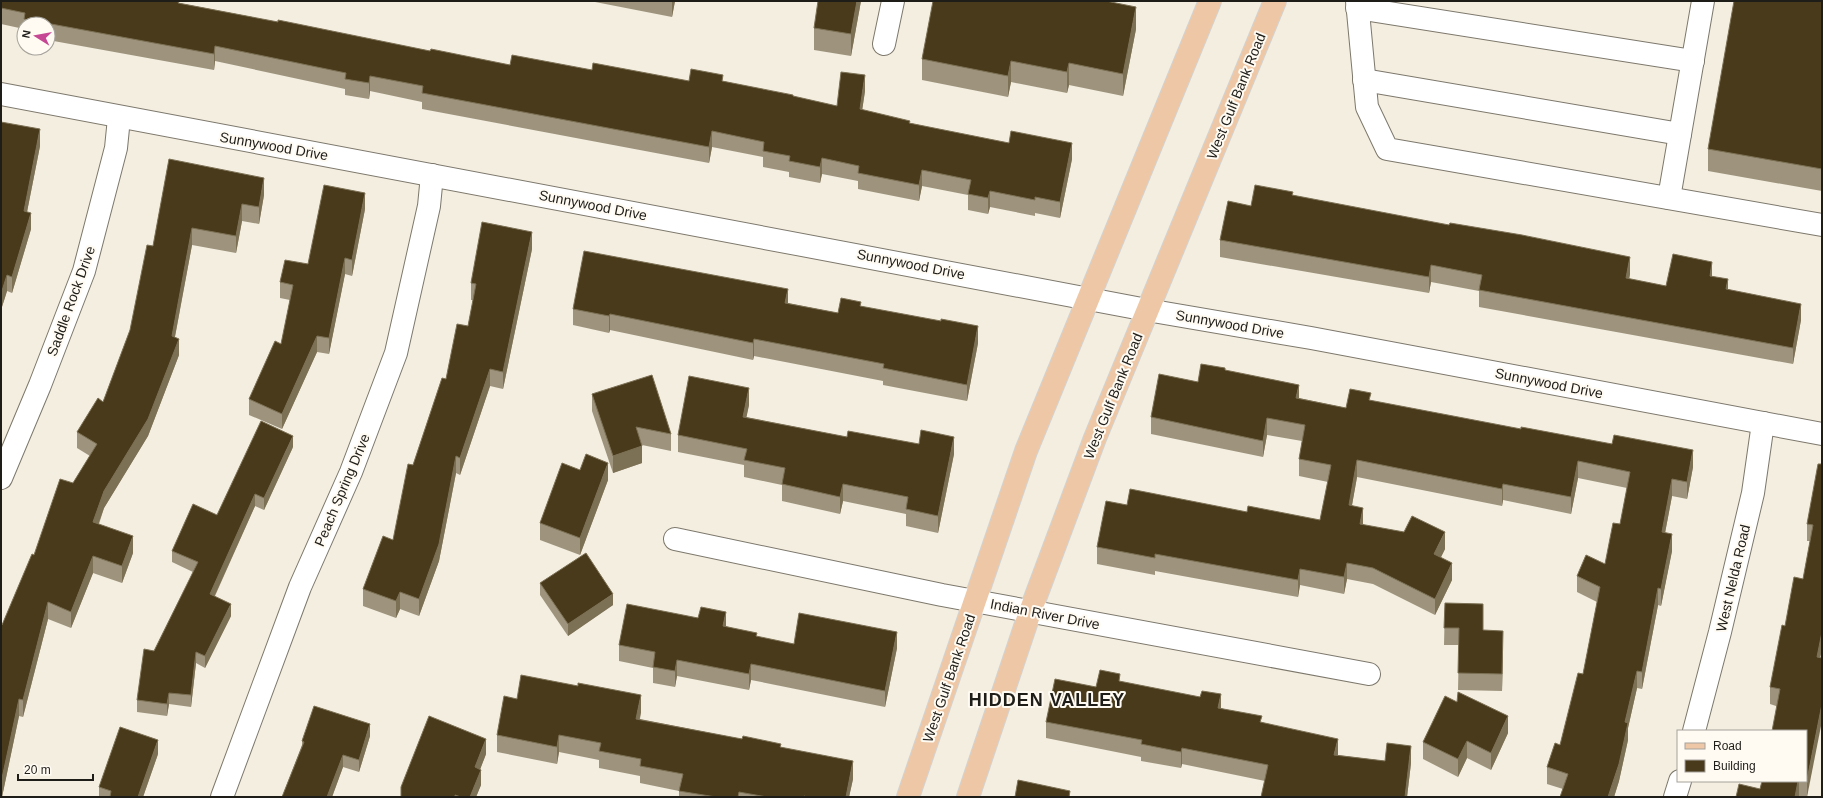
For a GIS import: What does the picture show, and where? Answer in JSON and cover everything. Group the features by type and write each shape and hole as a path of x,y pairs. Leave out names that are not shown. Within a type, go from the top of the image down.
{"main road":[{"name":"West Gulf Bank Road","path":"908,797 1026,451 1209,1"},
{"name":"West Gulf Bank Road","path":"968,797 1030,612 1095,438 1275,1"}],"street":[{"path":"884,44 892,1"},
{"path":"1669,198 1703,1"},
{"path":"1693,61 1357,5 1366,107 1387,149 1822,225"},
{"path":"1364,80 1680,134"},
{"name":"Sunnywood Drive","path":"1,94 119,118 1822,434"},
{"name":"Saddle Rock Drive","path":"1,478 40,385 84,271 116,148 119,118"},
{"name":"Peach Spring Drive","path":"222,797 300,587 351,472 396,353 429,206 432,175"},
{"name":"West Nelda Road","path":"1694,730 1720,632 1753,493 1762,423"},
{"name":"Indian River Drive","path":"675,539 1030,612 1368,674"},
{"path":"1675,797 1680,782"}],"building":[{"path":"1,1 179,1 178,3 278,22 278,20 430,51 431,49 510,65 512,55 592,70 593,63 689,81 691,69 723,75 722,81 793,95 837,106 841,72 865,75 860,109 910,121 909,123 1009,143 1011,131 1072,143 1060,202 1035,197 1035,200 990,191 988,198 968,194 971,180 922,170 919,185 858,173 859,166 822,158 820,167 789,161 790,156 763,151 764,142 712,131 709,147 422,93 423,86 370,76 369,83 345,79 346,73 215,46 214,54 56,25 56,16 24,16 25,13 1,8"},
{"path":"818,1 857,1 851,34 814,28"},
{"path":"933,1 1106,1 1136,7 1123,74 1069,63 1067,72 1011,61 1008,76 922,59"},
{"path":"1734,1 1822,1 1822,169 1708,149"},
{"path":"1,122 40,129 24,211 31,213 12,277 7,275 1,294"},
{"path":"169,159 264,178 259,207 242,204 236,236 192,228 172,336 179,339 148,419 104,491 93,522 133,536 122,566 93,556 71,612 48,602 23,700 19,699 1,783 1,625 32,554 34,555 60,479 73,483 97,444 77,432 98,398 103,402 130,330 147,245 153,246"},
{"path":"324,185 365,193 352,260 345,258 329,338 317,336 282,414 249,399 275,341 281,344 293,285 280,282 285,260 308,264"},
{"path":"1255,185 1293,192 1292,195 1449,225 1450,223 1522,235 1630,257 1626,278 1666,286 1673,254 1712,262 1710,276 1728,279 1726,289 1801,304 1793,348 1479,290 1482,275 1431,265 1429,277 1220,240 1228,201 1251,206"},
{"path":"482,222 532,232 503,372 490,369 460,458 456,456 439,544 419,599 400,592 396,601 363,589 383,536 393,540 408,464 413,465 442,378 446,379 457,324 468,326 476,284 471,283"},
{"path":"584,251 788,289 785,303 838,313 841,298 861,302 860,306 941,321 941,319 978,326 967,385 883,368 884,364 754,339 753,343 610,314 609,316 573,309"},
{"path":"1201,364 1299,385 1296,398 1346,408 1350,389 1371,393 1369,400 1521,429 1521,427 1612,444 1614,435 1693,450 1687,482 1672,479 1662,532 1672,534 1661,589 1658,588 1642,672 1637,671 1625,722 1628,723 1619,764 1608,797 1560,797 1568,774 1547,767 1555,743 1560,745 1578,673 1583,674 1600,587 1577,576 1586,555 1605,564 1613,523 1620,524 1630,472 1578,461 1571,497 1503,484 1502,489 1357,460 1349,505 1363,508 1360,524 1404,532 1412,516 1445,532 1434,554 1452,563 1435,599 1373,568 1347,563 1344,577 1300,569 1298,580 1155,554 1155,558 1097,547 1106,501 1127,505 1130,489 1247,512 1248,506 1320,520 1331,465 1299,459 1305,425 1267,418 1263,441 1151,417 1159,374 1198,382"},
{"path":"652,375 671,434 636,427 642,446 613,456 592,394"},
{"path":"689,376 749,388 743,417 847,437 848,431 919,444 921,430 954,437 938,516 906,509 908,497 843,484 840,497 782,484 785,468 744,460 747,449 678,435"},
{"path":"261,421 293,436 264,498 255,494 210,594 231,604 205,656 196,652 191,695 169,693 167,704 137,700 144,649 154,651 198,562 172,551 193,504 217,515"},
{"path":"586,454 608,463 580,538 540,523 562,463 580,470"},
{"path":"1818,464 1822,464 1822,632 1817,657 1822,658 1822,704 1807,780 1807,730 1772,730 1780,689 1770,687 1782,625 1785,626 1794,577 1803,579 1813,525 1807,524"},
{"path":"586,553 613,594 568,624 540,583"},
{"path":"1445,603 1483,604 1483,630 1503,631 1502,674 1458,673 1459,628 1444,628"},
{"path":"627,604 698,618 701,607 726,612 723,626 757,633 756,636 794,644 799,613 897,632 885,691 751,664 749,674 677,660 675,671 653,667 655,652 619,645"},
{"path":"1100,670 1120,674 1119,681 1200,697 1202,691 1221,694 1218,708 1262,716 1260,722 1338,739 1334,755 1385,761 1387,743 1411,746 1405,797 1261,797 1268,765 1182,748 1181,752 1141,744 1142,740 1046,722 1055,679 1096,687"},
{"path":"521,675 578,686 578,683 641,695 636,719 742,739 743,736 781,744 780,747 853,761 846,797 767,797 739,792 738,797 716,797 679,791 683,774 640,766 641,759 599,751 601,743 559,735 557,747 497,735 504,696 517,699"},
{"path":"1458,692 1508,716 1491,753 1467,741 1458,759 1423,742 1445,696 1457,702"},
{"path":"314,706 370,724 359,760 343,755 327,797 282,797 304,742 302,741"},
{"path":"429,716 486,739 475,767 481,770 470,797 455,795 455,797 401,797 401,787"},
{"path":"120,727 158,740 138,797 110,797 111,791 99,787"},
{"path":"1018,780 1070,791 1069,797 1015,797"},
{"path":"1762,782 1798,782 1795,797 1736,797 1739,784 1760,789"}],"district":[{"name":"HIDDEN VALLEY","path":"1047,700"}]}
